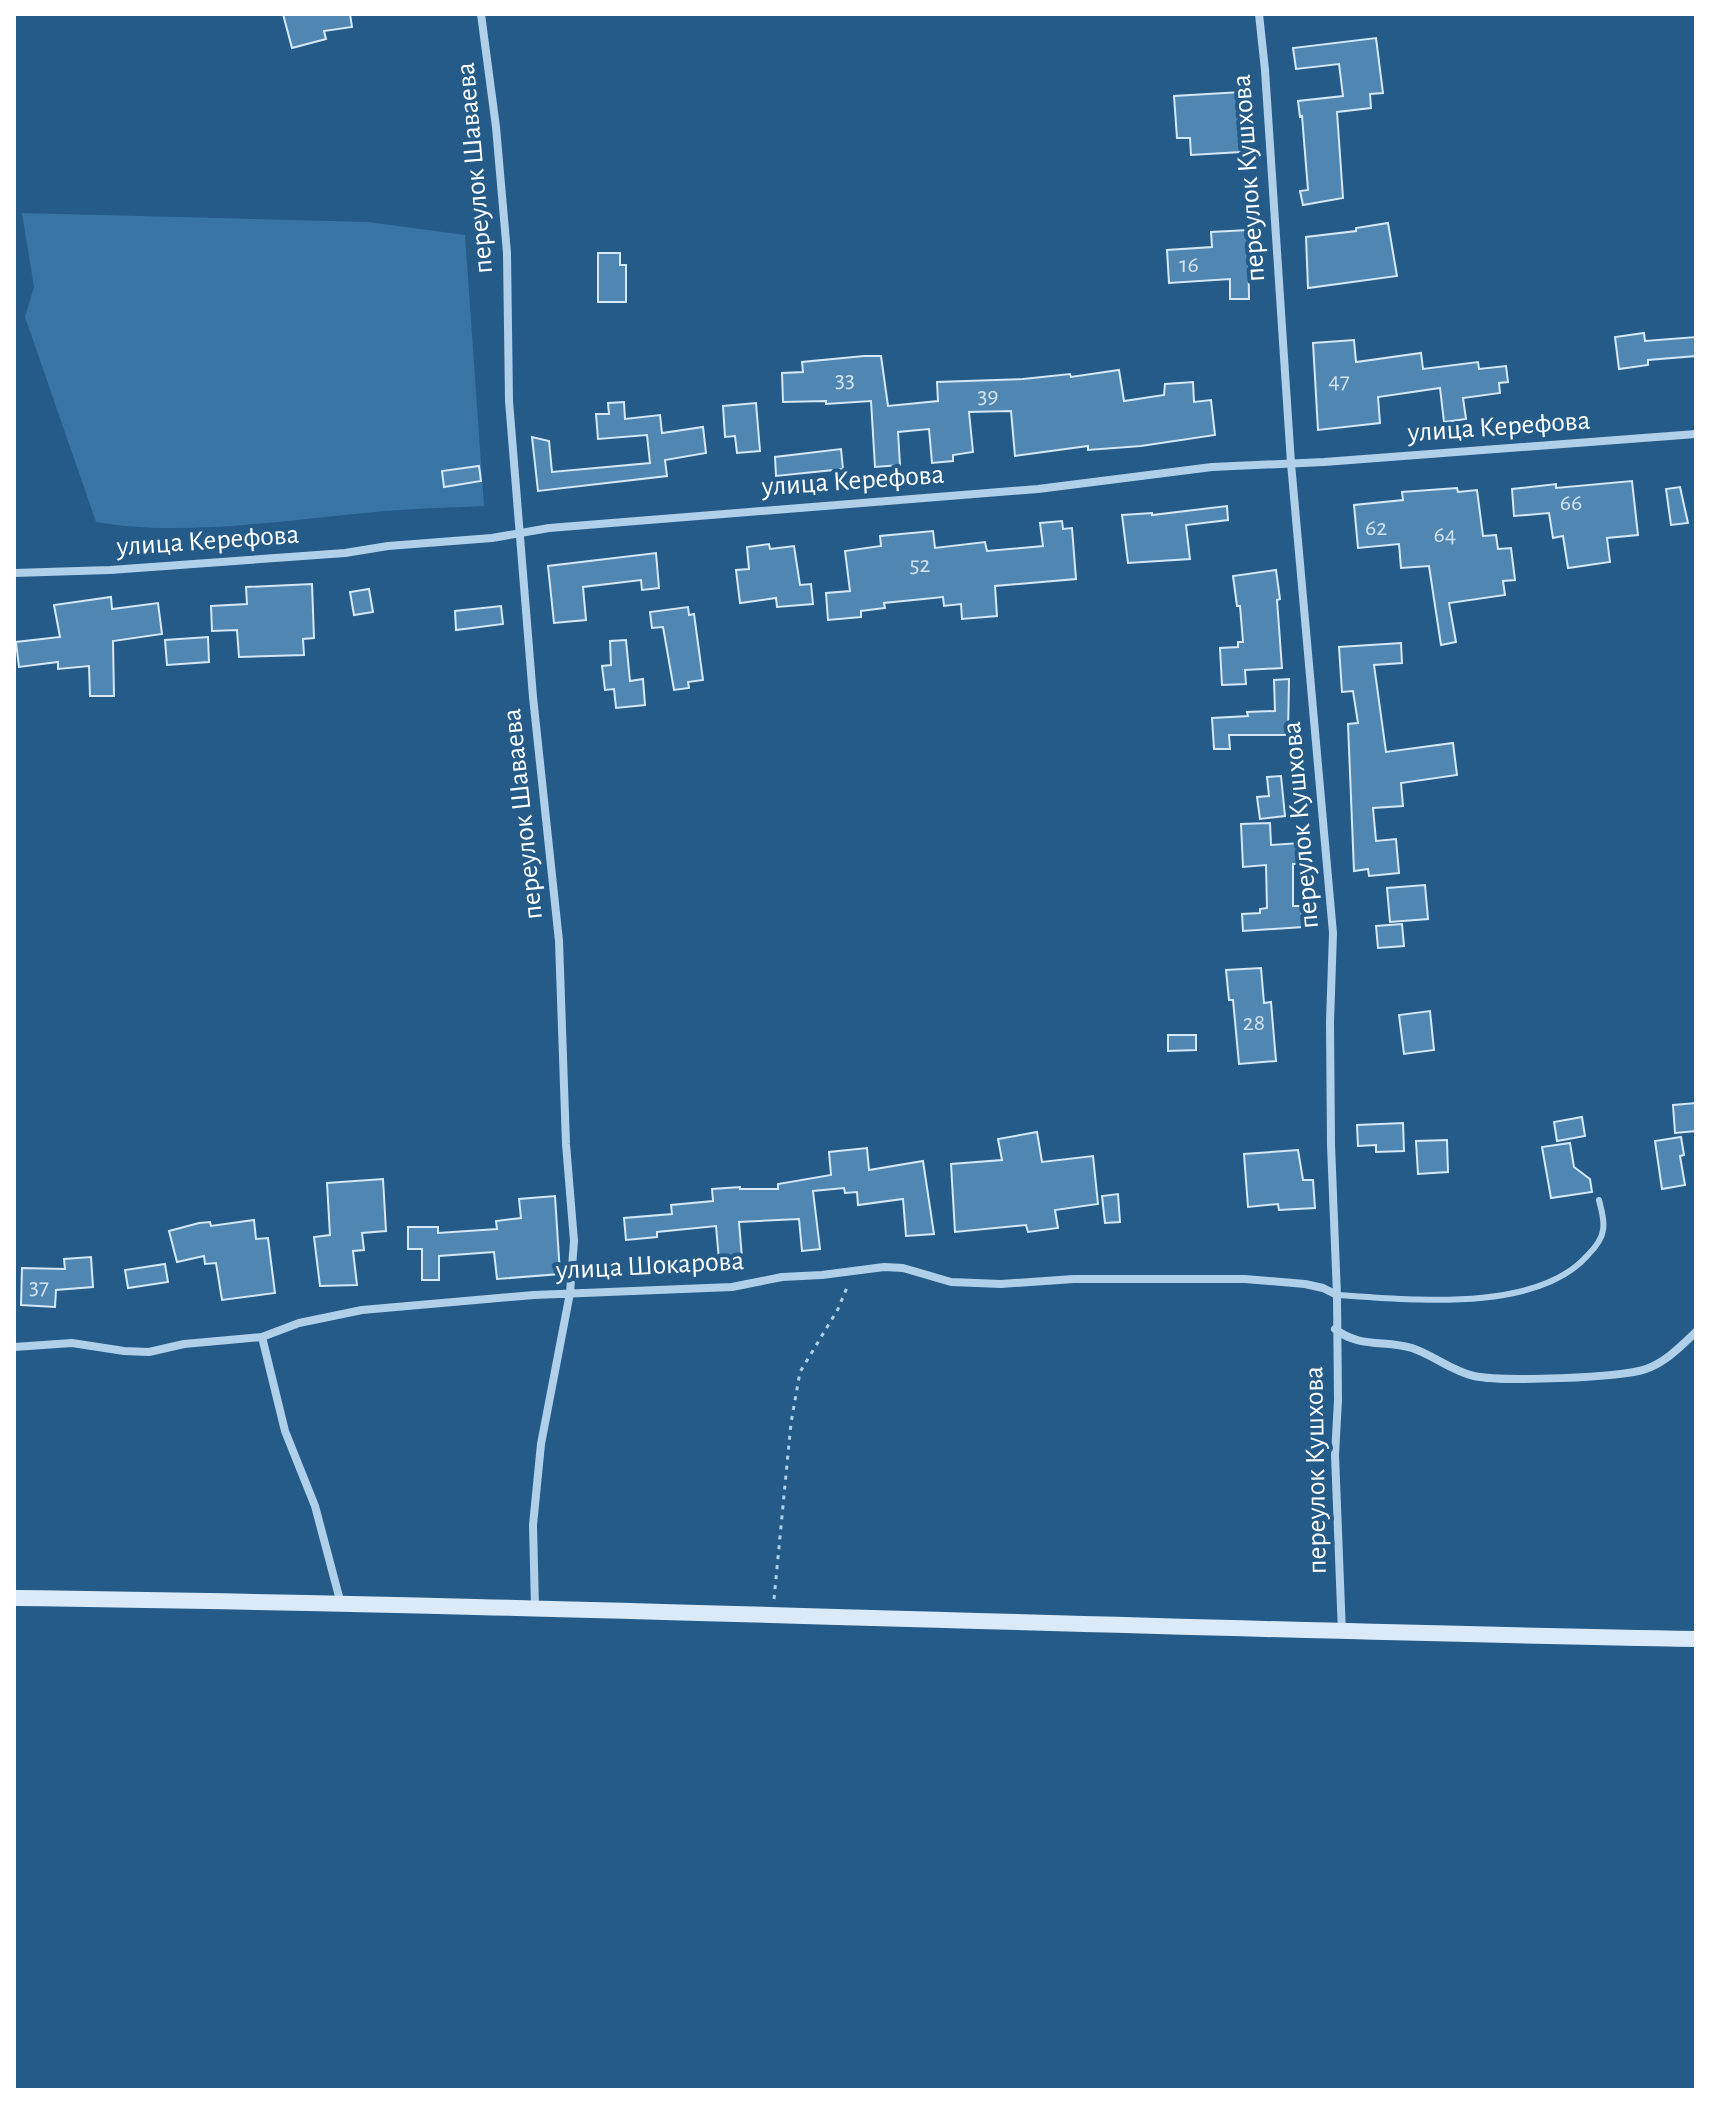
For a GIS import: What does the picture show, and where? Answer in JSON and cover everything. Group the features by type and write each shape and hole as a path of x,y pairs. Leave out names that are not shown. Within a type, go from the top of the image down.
{"street":[{"name":"переулок Шаваева","path":"481,14 496,127 507,253 509,401 533,697 559,941 566,1144 574,1241 570,1293 541,1444 533,1525 535,1608"},
{"name":"переулок Кушхова","path":"1259,14 1291,463 1333,933 1331,1145 1337,1295 1336,1515 1342,1633"},
{"name":"улица Керефова","path":"14,573 110,570 345,553 388,546 492,538 549,528 1038,489 1212,467 1696,434"},
{"name":"улица Шокарова","path":"14,1347 72,1343 149,1352 184,1344 262,1337 299,1323 341,1313 570,1293 732,1287 782,1277 884,1267 903,1268 951,1282 1001,1284 1074,1279 1214,1277 1305,1284 1337,1295"},
{"path":"1335,1329 1359,1342 1412,1348 1474,1376 1502,1377 1593,1375 1646,1369 1660,1363 1696,1332"},
{"path":"262,1337 285,1431 327,1543 341,1605"},
{"path":"14,1598 535,1608 1342,1633 1696,1639"}],"lane":[{"path":"1337,1295 1463,1298 1499,1295 1546,1284 1580,1264 1593,1250 1603,1233 1599,1200"}],"path":[{"path":"773,1615 791,1423 800,1372 838,1309 854,1271"}],"shaded area":[{"path":"22,213 368,222 465,235 484,506 191,528 96,522 25,317 34,287"}],"building":[{"path":"283,14 350,14 352,27 324,31 326,39 292,48"},
{"path":"1376,38 1383,93 1370,94 1371,108 1337,112 1343,198 1303,205 1300,191 1308,190 1298,101 1343,96 1339,64 1296,69 1293,48"},
{"path":"1241,92 1241,152 1191,155 1190,138 1177,138 1174,96"},
{"path":"1388,223 1397,276 1308,288 1306,237 1356,231 1356,228"},
{"path":"1248,230 1249,299 1230,299 1230,279 1169,283 1167,250 1212,247 1211,232"},
{"path":"598,253 620,253 620,265 626,265 626,302 598,302"},
{"path":"1644,333 1645,341 1696,337 1696,356 1648,360 1648,365 1619,369 1615,337"},
{"path":"1354,340 1356,362 1421,353 1423,369 1478,362 1479,369 1506,366 1508,382 1499,383 1500,393 1463,398 1466,419 1444,422 1440,388 1378,397 1380,423 1318,430 1313,343"},
{"path":"881,356 888,406 938,401 937,382 1070,374 1071,377 1119,370 1124,401 1164,395 1165,384 1193,382 1194,402 1211,400 1215,435 1141,446 1088,450 1088,446 1015,456 1011,411 969,412 973,452 953,455 953,461 932,463 929,429 898,432 900,465 875,467 871,401 826,404 826,401 783,402 782,373 803,372 802,362"},
{"path":"624,402 625,419 660,415 662,433 703,427 706,453 665,460 667,476 538,491 532,437 549,441 552,472 650,463 647,435 598,439 596,414 609,414 608,403"},
{"path":"756,403 760,451 737,453 735,436 725,437 723,406"},
{"path":"841,449 843,469 776,476 775,457"},
{"path":"479,466 481,481 444,487 442,471"},
{"path":"1632,481 1638,535 1607,538 1610,562 1568,568 1563,536 1553,538 1549,513 1514,516 1512,489"},
{"path":"1680,487 1688,523 1671,525 1666,489"},
{"path":"1457,488 1458,492 1477,490 1483,536 1496,535 1498,549 1511,548 1515,580 1503,581 1505,595 1449,603 1456,642 1441,645 1429,566 1401,568 1399,544 1358,548 1354,505 1403,500 1402,492"},
{"path":"1227,506 1228,520 1186,525 1190,559 1128,563 1122,515 1152,515"},
{"path":"1062,521 1063,529 1072,528 1076,579 995,586 997,616 962,619 961,604 944,606 943,597 884,603 885,608 861,611 861,617 828,620 826,593 850,591 845,551 881,546 880,536 933,531 935,548 985,542 987,551 1043,546 1040,523"},
{"path":"769,544 770,549 794,546 800,585 811,584 813,604 777,607 776,598 740,603 736,570 749,569 747,547"},
{"path":"656,553 659,588 642,590 641,580 583,587 586,620 554,623 548,566"},
{"path":"1276,570 1282,668 1245,670 1246,684 1222,685 1220,648 1238,647 1238,642 1243,642 1240,606 1237,606 1233,576"},
{"path":"312,584 314,638 303,639 304,655 239,657 237,630 212,631 211,606 247,604 246,587"},
{"path":"369,589 373,612 354,615 350,592"},
{"path":"111,597 112,609 158,603 162,634 113,641 114,696 90,696 89,666 58,669 58,662 19,667 16,642 60,637 54,605"},
{"path":"501,606 503,624 456,630 455,611"},
{"path":"688,607 689,615 694,614 703,680 688,682 689,688 674,690 663,627 652,628 650,612"},
{"path":"208,637 209,662 167,665 165,640"},
{"path":"626,640 630,681 643,679 645,705 616,708 614,689 605,690 602,666 611,665 610,641"},
{"path":"1401,643 1402,663 1374,665 1386,752 1453,743 1457,775 1401,783 1403,806 1373,808 1376,841 1396,839 1399,873 1369,876 1368,869 1354,871 1348,724 1358,723 1353,691 1342,692 1339,647"},
{"path":"1289,679 1288,735 1229,735 1230,749 1214,749 1212,718 1275,711 1274,680"},
{"path":"1281,776 1285,816 1260,819 1257,797 1269,796 1267,777"},
{"path":"1270,823 1271,845 1301,843 1302,864 1293,864 1293,906 1301,906 1303,927 1243,931 1242,914 1260,913 1260,909 1267,908 1266,865 1243,867 1241,824"},
{"path":"1425,885 1428,919 1390,922 1387,888"},
{"path":"1402,924 1404,946 1378,948 1376,926"},
{"path":"1261,968 1264,1003 1271,1002 1276,1061 1239,1064 1233,1000 1229,1000 1226,970"},
{"path":"1430,1011 1434,1050 1404,1054 1399,1015"},
{"path":"1168,1035 1196,1035 1196,1050 1168,1051"},
{"path":"1696,1103 1696,1131 1675,1133 1673,1105"},
{"path":"1582,1117 1585,1136 1557,1141 1554,1122"},
{"path":"1403,1123 1404,1151 1376,1152 1376,1145 1358,1146 1357,1125"},
{"path":"1037,1132 1042,1162 1093,1156 1098,1204 1055,1210 1058,1228 1028,1232 1026,1225 955,1232 951,1164 1002,1160 998,1139"},
{"path":"1681,1137 1684,1155 1680,1156 1685,1185 1662,1189 1655,1141"},
{"path":"1447,1140 1448,1172 1418,1174 1416,1141"},
{"path":"1570,1143 1574,1167 1590,1179 1592,1192 1551,1198 1542,1147"},
{"path":"867,1148 869,1170 923,1161 934,1234 906,1236 903,1199 858,1205 857,1192 845,1193 844,1188 813,1191 820,1249 802,1251 799,1219 739,1222 742,1258 719,1260 716,1226 657,1232 657,1237 626,1240 624,1218 672,1214 671,1205 713,1201 712,1189 778,1189 778,1184 831,1175 829,1152"},
{"path":"1298,1150 1303,1180 1313,1180 1315,1208 1279,1210 1278,1204 1248,1207 1244,1154"},
{"path":"383,1179 386,1231 362,1233 364,1250 353,1251 357,1285 320,1286 314,1237 330,1235 327,1183"},
{"path":"1118,1194 1120,1222 1105,1223 1102,1196"},
{"path":"555,1196 560,1274 497,1279 494,1252 439,1256 439,1280 422,1280 422,1249 408,1249 408,1227 438,1227 438,1233 497,1229 496,1221 521,1218 519,1199"},
{"path":"254,1220 256,1239 268,1238 275,1293 222,1300 216,1263 205,1264 204,1256 177,1262 169,1231 199,1223 210,1222 211,1226"},
{"path":"91,1257 93,1287 56,1290 55,1307 21,1305 22,1268 65,1269 64,1259"},
{"path":"165,1264 168,1282 128,1288 125,1270"}]}
